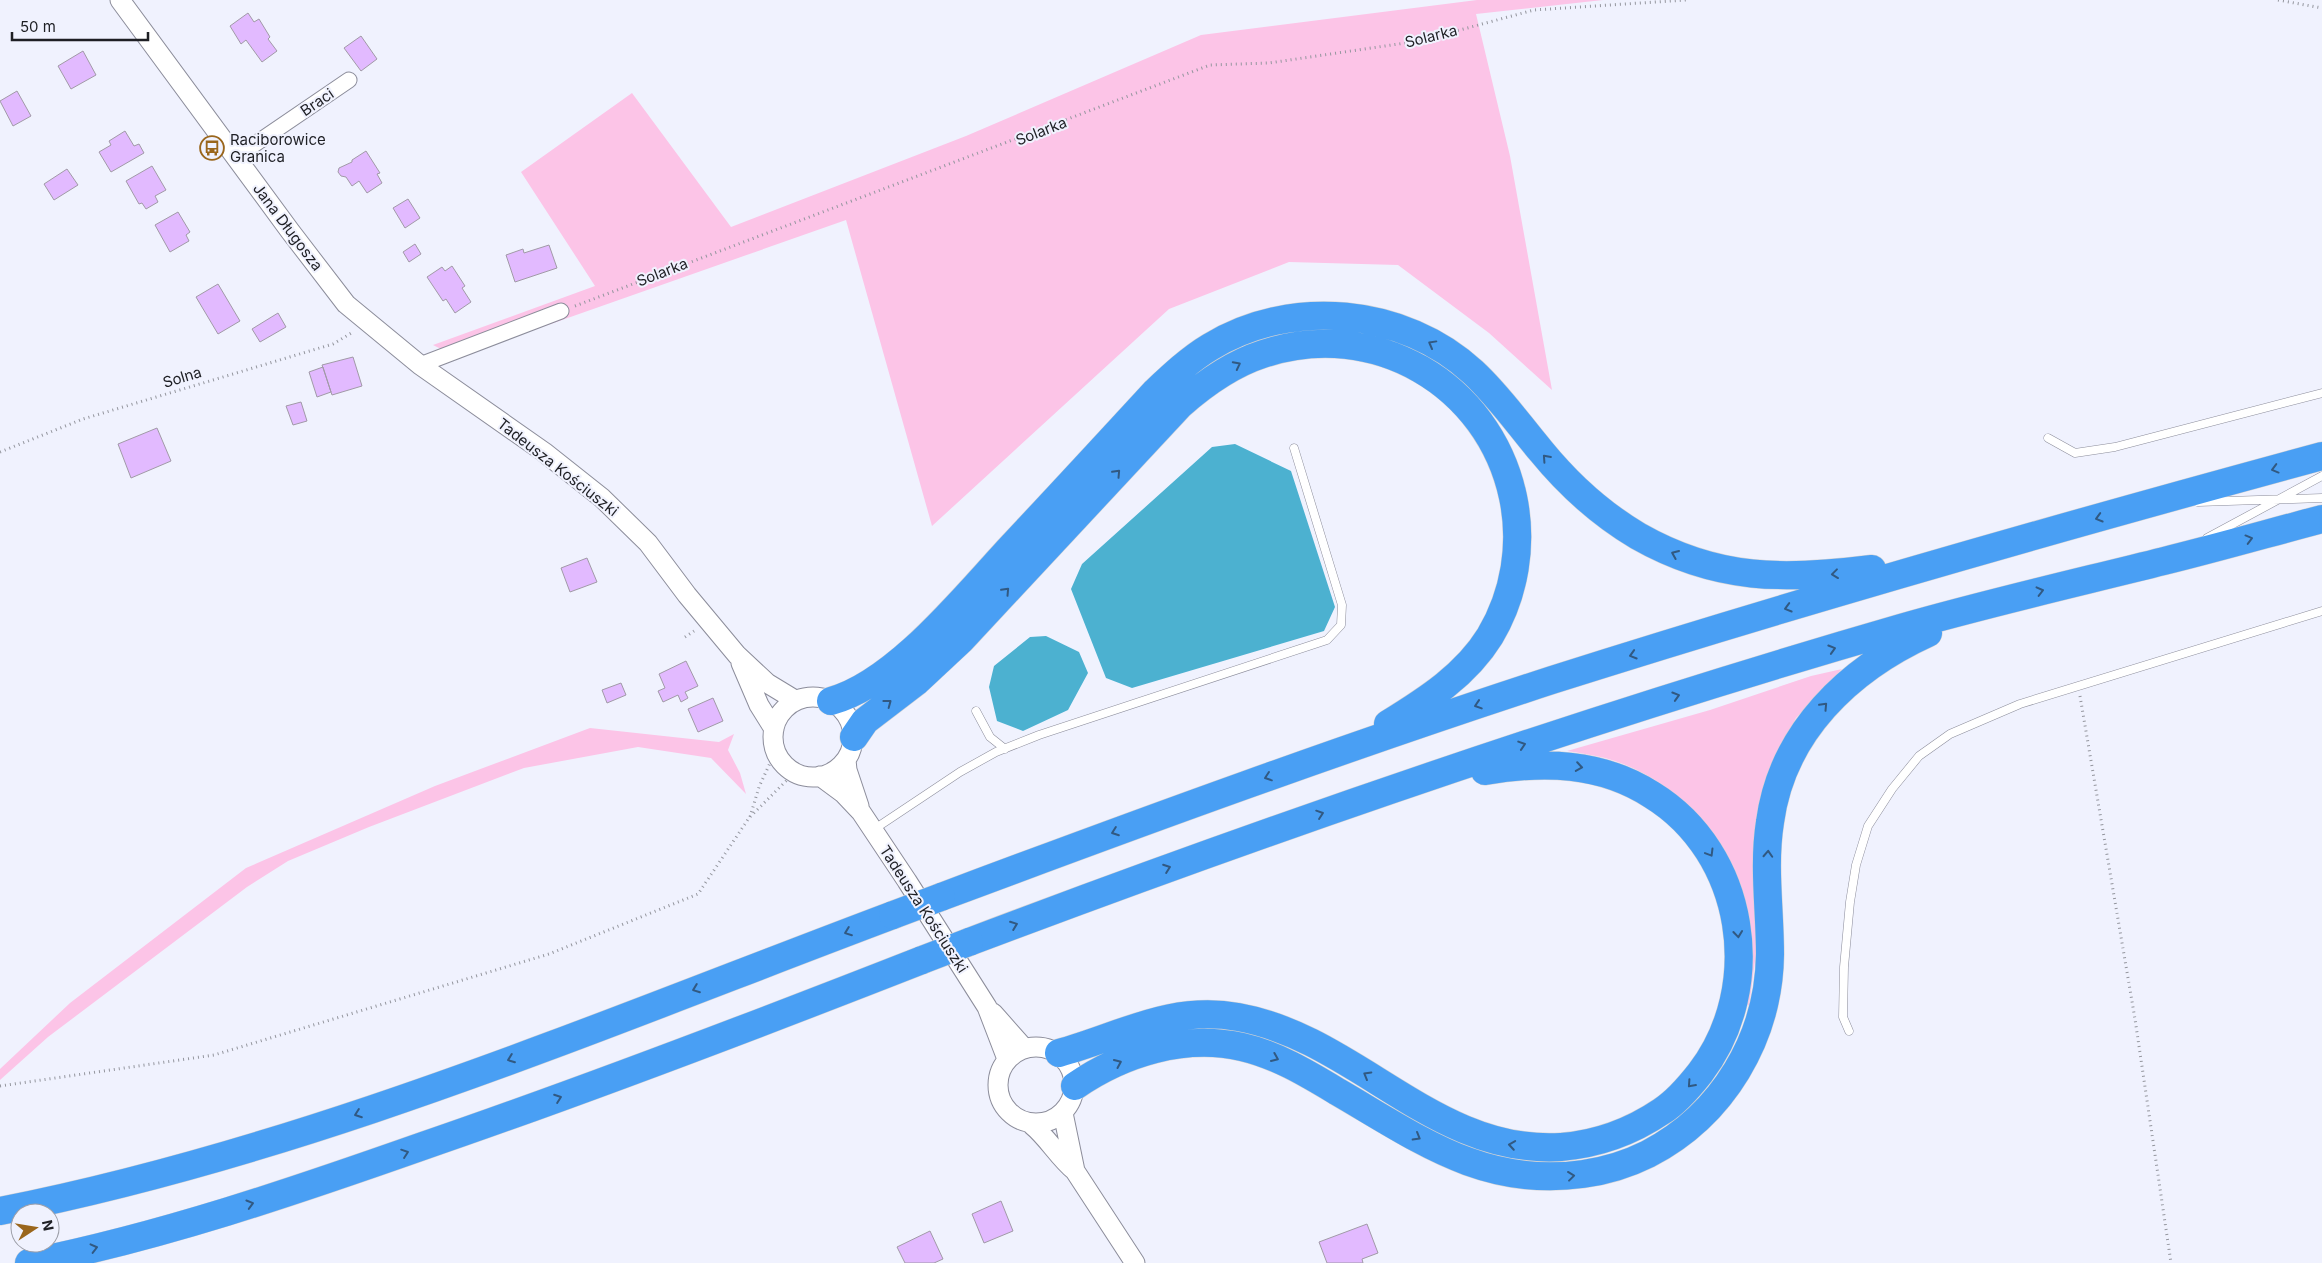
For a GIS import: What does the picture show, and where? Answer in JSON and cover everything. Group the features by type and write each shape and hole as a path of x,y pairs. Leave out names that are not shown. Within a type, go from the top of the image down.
{"highway":[{"path":"831,702 844,698 868,685 921,641 1155,392 1178,370 1210,347 1228,338 1248,329 1288,318 1331,316 1375,321 1398,327 1437,346 1456,358 1487,386 1560,473 1600,510 1636,534 1679,556 1732,571 1792,577 1953,560"},
{"path":"850,748 865,721 916,682 961,640 1174,412 1197,391 1226,371 1263,354 1299,346 1332,343 1373,349 1408,361 1439,381 1463,402 1480,421 1498,451 1511,489 1517,530 1517,550 1510,592 1490,636 1474,658 1438,691 1347,749"},
{"path":"0,1210 140,1179 325,1126 502,1062 941,897 1347,749 1623,658 2146,504 2322,456"},
{"path":"29,1263 154,1233 290,1193 514,1115 969,942 1248,839 1409,783 1676,696 1993,603 2166,561 2322,519"},
{"path":"1075,1086 1111,1066 1157,1048 1193,1043 1221,1044 1269,1055 1296,1067 1439,1150 1486,1169 1516,1175 1566,1176 1596,1172 1647,1154 1672,1139 1716,1101 1745,1058 1755,1034 1763,1009 1770,955 1767,859 1770,822 1779,784 1787,762 1802,736 1821,708 1849,681 1877,660 1915,639 1993,603"},
{"path":"1058,1053 1141,1024 1173,1016 1203,1014 1234,1016 1260,1022 1312,1043 1454,1126 1497,1142 1546,1148 1580,1146 1610,1139 1664,1110 1690,1085 1710,1060 1734,1005 1738,980 1740,949 1736,919 1727,886 1701,839 1675,811 1652,794 1622,779 1586,768 1558,764 1533,764 1409,783"}],"street":[{"name":"Jana Długosza","path":"120,0 346,304 420,365"},
{"name":"Braci","path":"236,157 349,80"},
{"path":"420,365 561,311"},
{"name":"Tadeusza Kościuszki","path":"420,365 544,452 602,498 648,542 687,595 737,655 767,683 795,700"},
{"name":"Tadeusza Kościuszki","path":"737,655 759,705 774,729"},
{"path":"813,698 831,702 844,712 850,723 850,748 835,771 820,776 809,776 794,772 781,760 776,750 774,729 784,708 795,700 813,698"},
{"name":"Tadeusza Kościuszki","path":"850,748 847,770 861,812"},
{"name":"Tadeusza Kościuszki","path":"820,776 843,793 861,812 987,1007 1024,1048"},
{"name":"Tadeusza Kościuszki","path":"987,1007 1007,1059"},
{"path":"1032,1125 1052,1120 1063,1113 1073,1096 1075,1086 1068,1064 1058,1053 1042,1047 1024,1048 1007,1059 998,1079 1000,1100 1012,1116 1032,1125 1043,1134 1057,1154 1075,1171 1135,1263"},
{"path":"1063,1113 1064,1128 1075,1171"}],"lane":[{"path":"2048,438 2075,453 2115,446 2322,393"},
{"path":"873,830 960,772 1005,749 1039,735 1327,640 1341,625 1342,605 1294,448"},
{"path":"2166,561 2322,476"},
{"path":"2193,502 2322,498"},
{"path":"2146,504 2183,503"},
{"path":"1849,1031 1843,1017 1850,902 1856,864 1868,826 1892,789 1919,756 1950,734 2020,704 2322,611"},
{"path":"976,711 990,737 1005,749"}],"path":[{"name":"Solarka","path":"561,311 1210,65 1269,63 1419,41 1534,10 1686,0"},
{"path":"2278,0 2322,8"},
{"name":"Solna","path":"0,452 83,419 333,344 368,323"},
{"path":"2078,686 2135,1019 2171,1263"},
{"path":"749,818 759,787 776,750"},
{"path":"0,1086 214,1055 549,954 698,894 749,818 794,772"}],"shaded area":[{"path":"1477,0 1603,0 1476,14 1510,156 1552,390 1489,333 1398,265 1289,262 1169,309 932,526 846,220 457,357 433,345 595,286 521,172 632,93 731,227 966,136 1201,35"},
{"path":"1842,669 1796,718 1769,771 1761,798 1759,931 1749,1006 1745,1001 1751,966 1752,941 1745,903 1735,875 1721,848 1704,824 1683,802 1659,783 1633,768 1605,758 1567,751 1710,710 1811,676"},
{"path":"590,728 719,742 734,734 728,750 740,773 746,794 711,758 638,747 524,768 369,827 288,861 247,887 48,1037 0,1080 0,1069 70,1003 246,868 435,786"}],"water":[{"path":"1235,444 1291,471 1335,607 1324,631 1132,688 1106,678 1071,589 1082,564 1212,447"},
{"path":"1046,636 1079,652 1088,673 1068,710 1023,731 997,721 989,687 994,666 1030,637"}],"building":[{"path":"248,13 254,22 259,19 270,37 268,39 277,51 262,62 246,40 241,44 230,26"},
{"path":"361,36 377,59 361,71 344,48"},
{"path":"83,51 96,75 71,89 58,66"},
{"path":"17,91 31,116 13,126 0,101"},
{"path":"125,131 134,146 139,144 144,153 111,172 99,152 111,145 109,141"},
{"path":"366,151 380,173 377,174 382,183 367,193 359,181 352,186 346,177 341,176 338,172 339,168 352,162 352,160"},
{"path":"152,166 166,190 155,196 158,202 146,209 142,203 139,204 126,181"},
{"path":"67,169 78,185 54,200 44,184"},
{"path":"408,199 420,218 405,228 393,208"},
{"path":"178,212 190,232 186,235 189,241 170,252 155,225"},
{"path":"415,244 421,254 409,262 403,252"},
{"path":"549,245 557,268 515,282 506,255 523,249 524,253"},
{"path":"452,266 465,286 462,288 471,302 455,313 446,299 443,301 427,277 442,267 445,271"},
{"path":"218,284 240,321 218,334 196,297"},
{"path":"278,313 286,327 260,342 252,329"},
{"path":"353,357 362,386 332,395 322,365"},
{"path":"323,367 331,392 317,397 309,372"},
{"path":"301,402 307,421 293,425 286,406"},
{"path":"157,428 171,461 131,478 118,444"},
{"path":"587,558 597,582 570,592 561,568"},
{"path":"686,661 698,686 685,692 688,698 681,702 678,695 663,702 658,691 665,688 659,674"},
{"path":"621,683 626,695 607,703 602,690"},
{"path":"713,698 723,721 698,732 688,709"},
{"path":"1001,1201 1013,1231 984,1243 972,1214"},
{"path":"1367,1224 1378,1253 1362,1259 1363,1263 1327,1263 1319,1242"},
{"path":"930,1231 943,1259 934,1263 905,1263 897,1247"}],"place":[{"name":"Raciborowice Granica","path":"212,148"}]}
